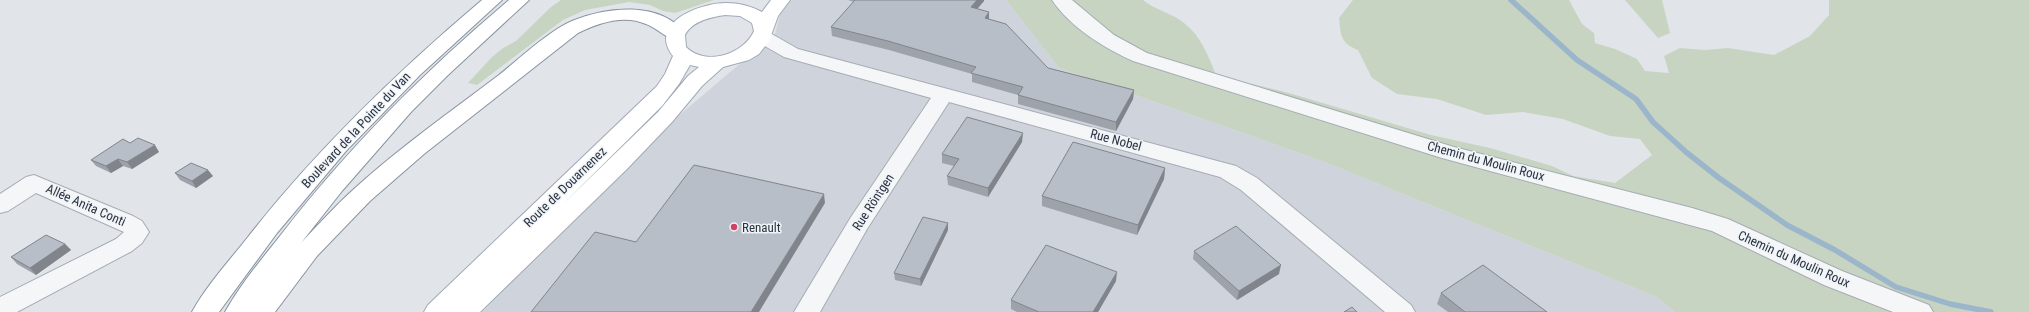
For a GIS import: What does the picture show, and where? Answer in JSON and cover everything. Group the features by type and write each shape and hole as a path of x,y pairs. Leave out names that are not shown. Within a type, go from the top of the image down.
{"main road":[{"name":"Boulevard de la Pointe du Van","path":"205,312 283,210 348,134 419,64 493,0"},
{"name":"Boulevard de la Pointe du Van","path":"238,312 264,274 328,192 392,118 457,55 520,0"},
{"path":"738,9 763,0"},
{"path":"763,31 759,18 738,9 725,9 700,14 689,19 680,26 675,34 675,46 683,55 699,60 718,62 743,55 759,43 770,15 781,0"},
{"path":"261,312 309,250 362,194 410,154 571,29 594,19 626,15 649,18 675,34"},
{"name":"Route de Douarnenez","path":"437,312 655,101 671,83 683,55"},
{"name":"Route de Douarnenez","path":"464,312 619,164 665,117 695,81 718,62"}],"street":[{"name":"Chemin du Moulin Roux","path":"1061,0 1089,28 1123,50 1140,57 1450,153 1692,216 1720,225 1833,278 1920,312"},
{"name":"Rue Nobel","path":"763,31 787,52"},
{"name":"Rue Nobel","path":"743,55 787,52 1228,171 1249,184 1402,312"},
{"name":"Rue Röntgen","path":"807,312 859,223 944,94"},
{"name":"Allée Anita Conti","path":"0,205 34,183 125,222 134,227 137,232 134,237 124,245 0,309"}],"shaded area":[{"path":"791,0 1006,0 1059,68 1322,161 1657,297 1675,312 482,312 643,146 775,34 781,11"}],"green space":[{"path":"561,0 714,0 675,13 663,11 650,5 629,2 585,10 563,20 477,85 468,83 491,58 503,48 516,41 551,7"},
{"path":"1006,0 1143,0 1174,17 1190,28 1203,46 1216,75 1289,93 1431,135 1490,148 1552,166 1573,176 1615,183 1652,155 1640,139 1610,136 1563,119 1523,112 1486,115 1437,99 1397,94 1372,78 1358,50 1342,38 1339,18 1353,0 1569,0 1582,24 1594,33 1595,43 1615,49 1637,59 1645,71 1669,73 1664,56 1680,48 1705,50 1728,48 1774,55 1810,36 1829,15 1829,0 2029,0 2029,312 1675,312 1657,297 1322,161 1059,68"},
{"path":"1625,0 1662,0 1670,33 1658,38"}],"building":[{"path":"855,0 977,0 971,7 989,12 985,18 1006,24 1048,68 1134,90 1116,122 1018,95 1023,87 971,73 976,67 888,41 831,27"},
{"path":"967,117 1023,133 988,188 947,176 959,159 942,154"},
{"path":"138,138 155,145 127,162 118,159 106,166 91,160 123,139 130,143"},
{"path":"1073,142 1165,168 1138,225 1042,196"},
{"path":"191,163 208,170 192,181 175,173"},
{"name":"Renault","path":"694,165 824,194 751,312 531,312 595,232 636,242"},
{"path":"923,217 948,223 920,279 894,273"},
{"path":"1236,226 1281,265 1239,291 1194,251"},
{"path":"46,235 65,244 30,268 11,257"},
{"path":"1046,245 1117,272 1093,312 1039,312 1011,300"},
{"path":"1483,265 1547,312 1465,312 1441,293"},
{"path":"1352,307 1357,312 1344,312"}],"waterway":[{"path":"1511,0 1577,60 1636,99 1653,122 1686,152 1719,178 1787,225 1835,250 1896,287 1950,304 1991,312"}],"place":[{"name":"Renault","path":"734,227"}]}
